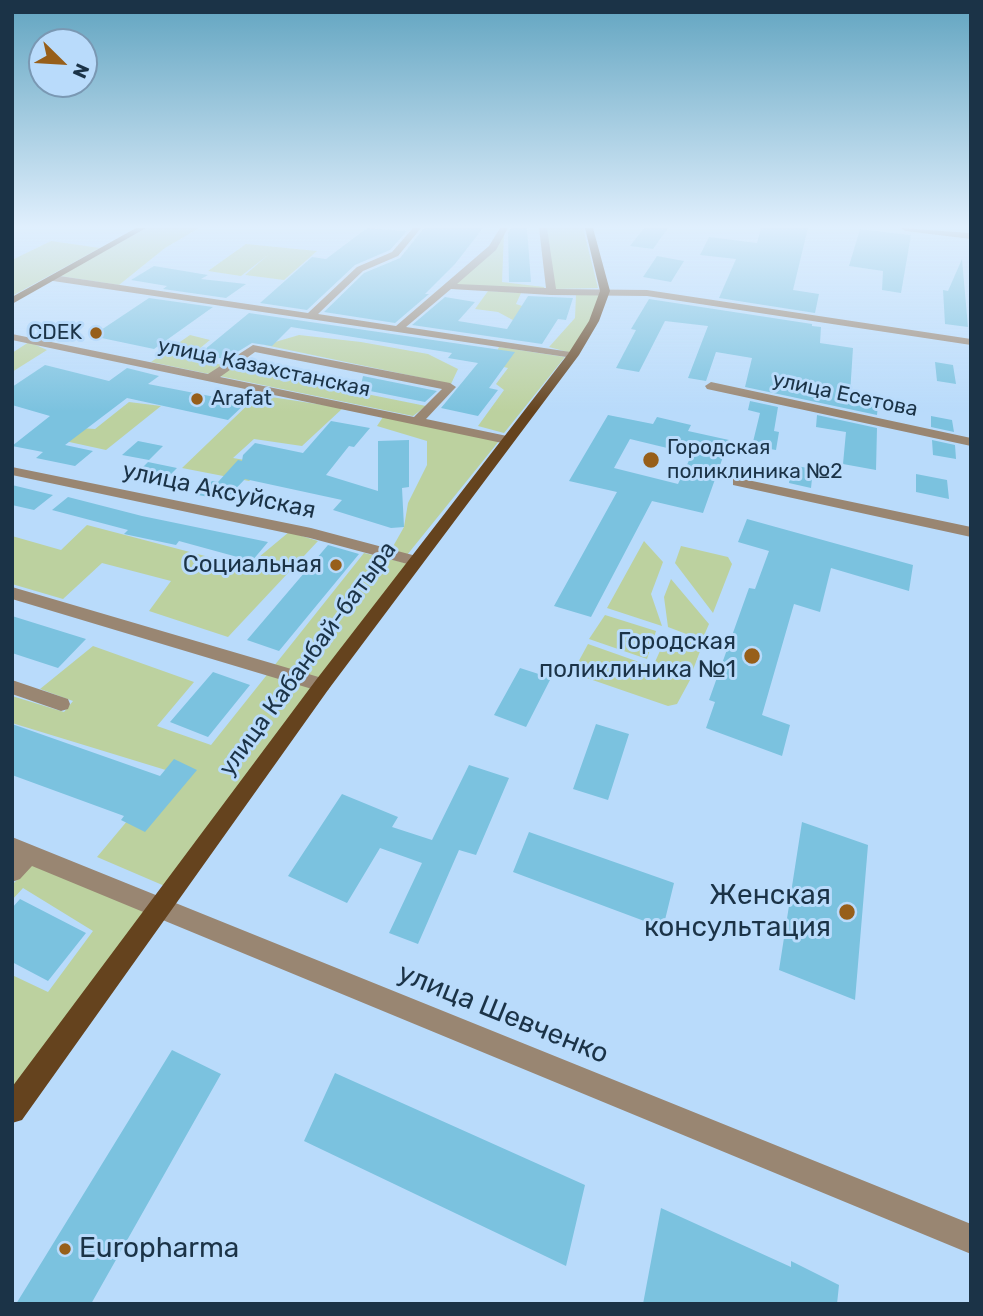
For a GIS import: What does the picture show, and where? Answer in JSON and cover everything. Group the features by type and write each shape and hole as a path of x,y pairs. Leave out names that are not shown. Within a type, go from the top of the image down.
{"main road":[{"path":"12,301 33,289"},
{"name":"улица Кабанбай-батыра","path":"12,1110 322,685 573,355 594,320 605,292"}],"street":[{"path":"133,289 573,355"},
{"path":"311,315 338,289"},
{"path":"399,328 442,289"},
{"path":"506,289 647,293 971,342"},
{"name":"улица Казахстанская","path":"12,337 507,440"},
{"path":"211,378 253,348 450,387 417,421"},
{"name":"улица Есетова","path":"711,386 971,442"},
{"name":"улица Аксуйская","path":"12,471 311,533 415,561"},
{"path":"738,482 971,532"},
{"path":"12,593 322,685"},
{"path":"12,687 61,704"},
{"path":"12,872 21,850"},
{"name":"улица Шевченко","path":"21,850 971,1239"}],"green space":[{"path":"12,289 24,289 12,296"},
{"path":"488,291 521,293 516,304 535,310 522,325 498,312 475,309"},
{"path":"600,293 591,321 571,353 549,347 575,318 576,295"},
{"path":"190,335 210,340 188,358 426,406 413,416 151,362"},
{"path":"299,335 361,342 428,354 458,369 451,384 265,345"},
{"path":"29,342 47,350 12,372 12,353"},
{"path":"499,347 565,357 504,433 478,426 504,390 496,384 508,368 491,364"},
{"path":"258,395 343,408 302,446 254,439 233,458 268,464 249,481 182,468"},
{"path":"129,402 161,406 106,450 51,438 65,427 95,429"},
{"path":"383,417 499,441 407,555 391,550 404,527 408,503 427,465 427,441 377,426"},
{"path":"87,525 247,567 289,532 318,541 228,637 149,611 171,581 102,563 63,599 12,584 12,536 61,550"},
{"path":"644,541 663,562 651,594 662,626 607,608"},
{"path":"681,546 728,557 732,564 713,613 675,563"},
{"path":"364,553 410,564 167,887 97,857 169,771 12,723 12,696 64,712 73,701 40,689 93,646 194,682 157,726 211,745"},
{"path":"671,579 709,624 702,640 668,627 664,597"},
{"path":"605,615 656,631 647,659 589,639"},
{"path":"667,635 702,646 691,675 655,662"},
{"path":"588,644 690,680 677,704 668,706 578,675 575,668"},
{"path":"34,862 150,913 12,1097 12,975 48,992 93,931 23,888 12,900 12,885"}],"building":[{"path":"166,289 238,289 226,298"},
{"path":"275,289 329,289 307,310 260,303"},
{"path":"347,289 430,289 425,294 429,294 395,323 324,312"},
{"path":"723,289 793,289 819,294 815,313 719,298"},
{"path":"882,289 902,289 901,293"},
{"path":"965,289 968,327 945,324 943,290"},
{"path":"528,296 573,298 566,320 558,319 542,344 412,325 445,297 475,302 458,321 507,329"},
{"path":"149,298 213,307 154,349 92,336"},
{"path":"649,299 821,327 820,343 853,348 850,394 861,396 861,401 878,404 877,415 745,387 752,358 716,352 706,381 688,378 708,326 665,321 639,372 616,368 636,330 631,329"},
{"path":"249,313 515,352 489,388 498,390 478,416 441,408 478,363 448,358 452,353 291,327 272,346 252,343 226,359 198,355"},
{"path":"935,362 953,365 956,384 937,381"},
{"path":"45,365 109,381 127,368 159,376 148,384 246,403 228,420 127,398 65,445 93,451 75,466 36,458 43,452 12,446 50,416 12,405 12,387"},
{"path":"363,376 437,391 425,402 360,389"},
{"path":"750,401 778,407 774,431 779,432 776,450 752,446 760,413 748,410"},
{"name":"Городская поликлиника №2","path":"608,415 653,424 657,417 691,425 688,431 729,440 703,513 652,501 591,617 554,606 617,492 569,481","holes":["630,439 692,454 678,484 614,468"]},
{"path":"817,415 877,428 876,470 843,464 846,432 816,427"},
{"path":"931,416 952,420 954,432 931,427"},
{"path":"331,421 370,428 354,447 349,446 326,475 378,491 378,441 409,440 409,487 402,488 404,527 391,528 333,510 342,500 245,479 225,500 198,495 212,481 218,482 238,460 242,461 243,455 255,443 303,453"},
{"path":"932,440 955,445 956,459 933,455"},
{"path":"138,441 163,446 149,460 122,455"},
{"path":"148,462 177,468 163,482 134,476"},
{"path":"791,465 813,469 811,488 789,483"},
{"path":"916,474 947,480 949,499 916,492"},
{"path":"12,485 53,495 34,510 12,505"},
{"path":"68,497 142,516 268,542 252,561 179,541 176,545 124,534 128,530 52,510"},
{"name":"Городская поликлиника №1","path":"747,519 913,565 909,591 831,568 820,612 794,604 762,715 790,725 782,756 706,728 715,702 709,700 749,588 755,589 769,551 738,542"},
{"path":"328,545 359,554 279,651 247,640"},
{"path":"12,616 86,639 58,668 12,653"},
{"path":"520,668 551,678 526,727 494,715"},
{"path":"213,672 250,685 208,737 170,722"},
{"path":"12,724 160,776 174,759 197,770 145,832 121,820 124,816 12,775"},
{"path":"596,724 629,734 608,800 573,789"},
{"path":"469,765 509,778 476,855 459,850 418,944 389,933 422,863 380,848 347,903 288,876 342,794 398,817 392,827 432,840"},
{"path":"802,822 868,845 855,1000 779,970"},
{"path":"529,832 674,883 663,928 513,872"},
{"path":"20,899 86,933 48,981 12,962 12,908"},
{"path":"172,1050 221,1074 91,1304 16,1304"},
{"path":"335,1073 585,1185 566,1266 304,1141"},
{"path":"661,1208 791,1267 791,1261 839,1285 837,1304 643,1304"}],"place":[{"name":"CDEK","path":"96,333"},
{"name":"Arafat","path":"197,399"},
{"name":"Городская поликлиника №2","path":"651,460"},
{"name":"Социальная","path":"336,565"},
{"name":"Городская поликлиника №1","path":"752,656"},
{"name":"Женская консультация","path":"847,912"},
{"name":"Europharma","path":"65,1249"}]}
